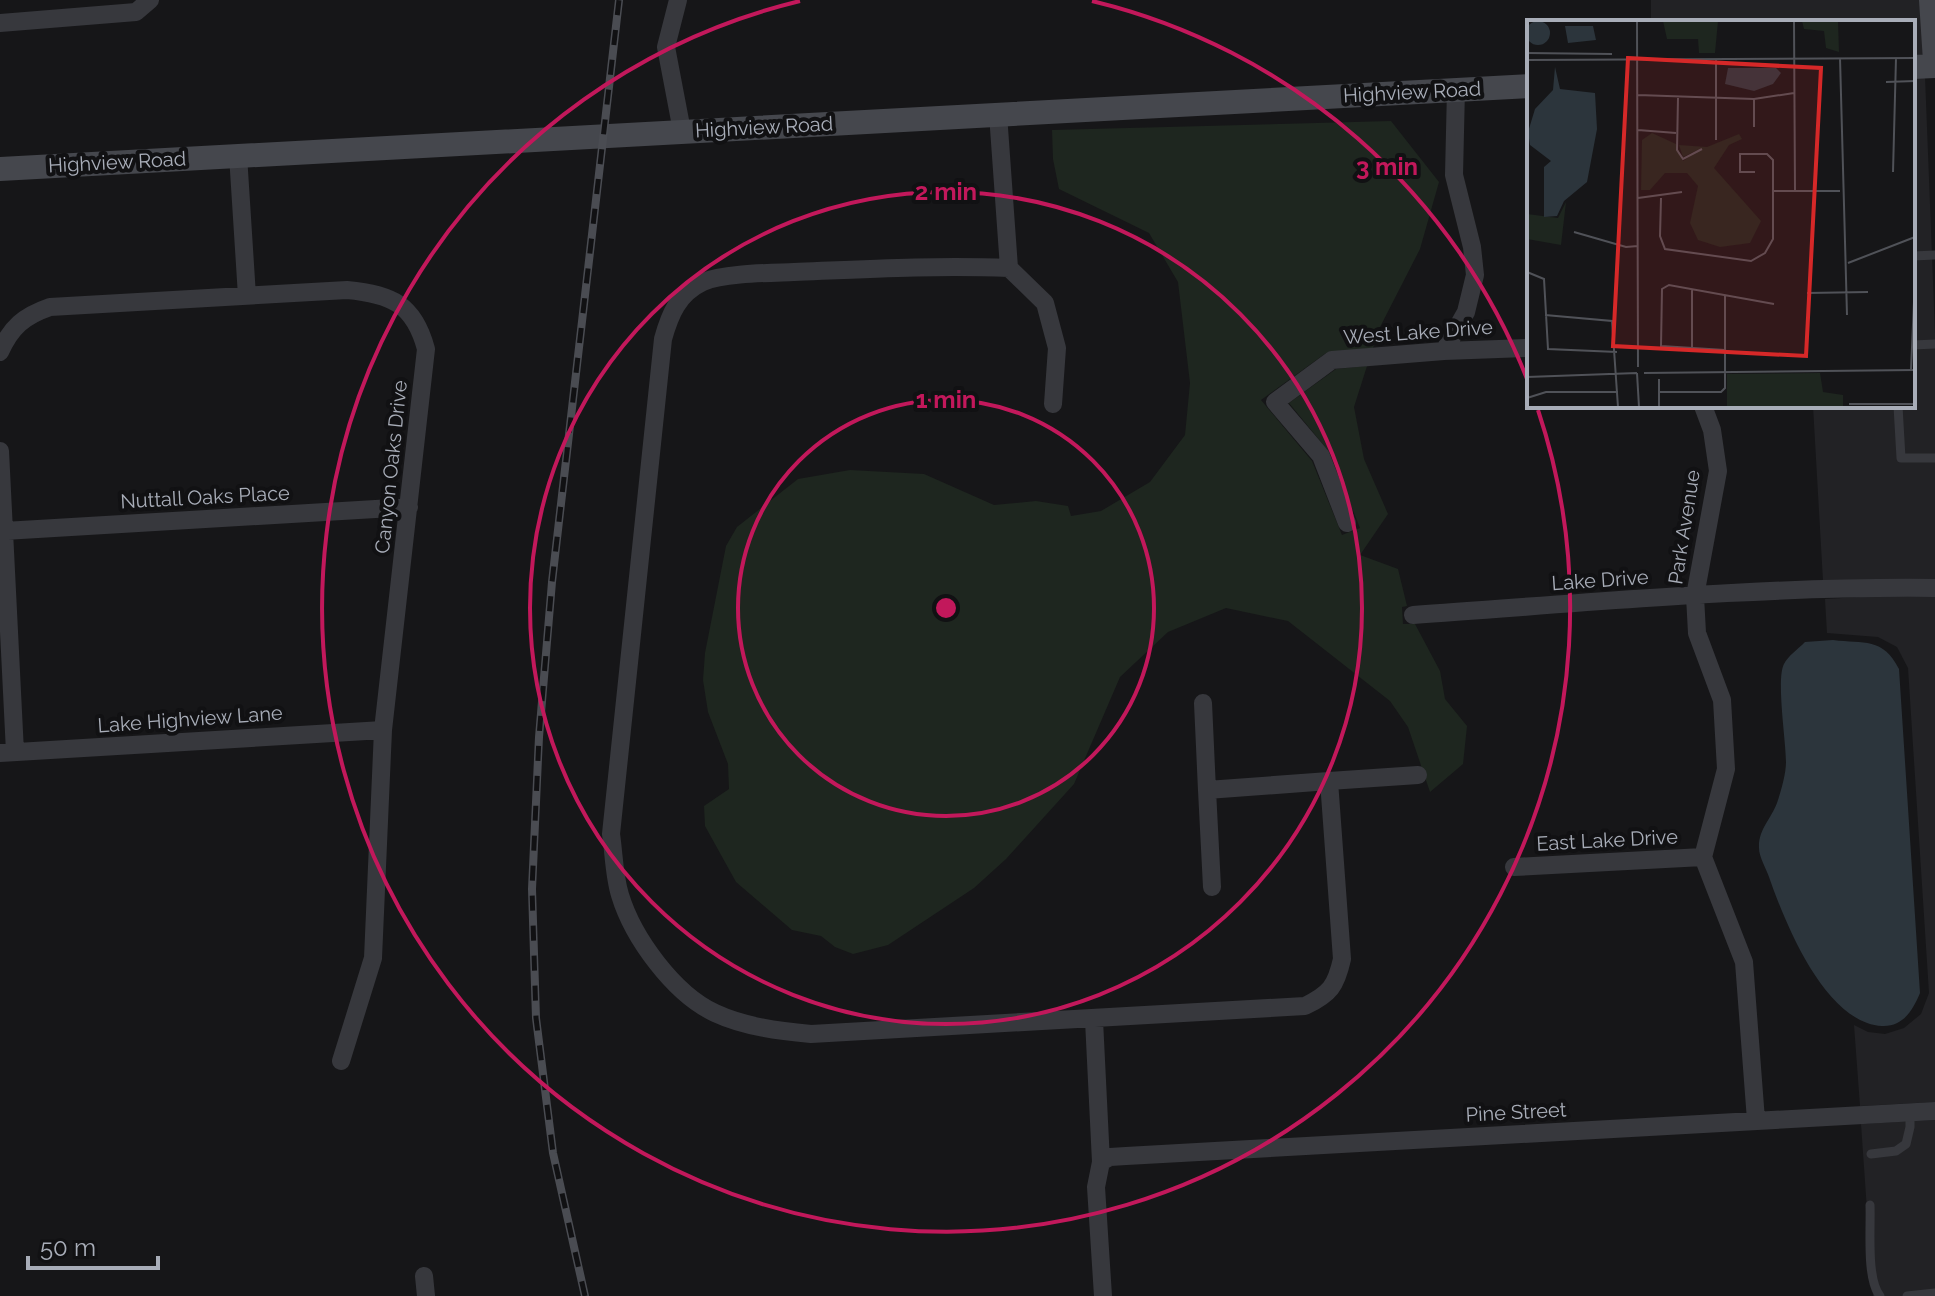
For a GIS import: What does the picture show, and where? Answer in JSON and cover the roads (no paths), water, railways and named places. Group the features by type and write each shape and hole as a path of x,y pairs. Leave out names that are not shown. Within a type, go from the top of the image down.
{"street":[{"path":"0,23 136,12 150,0"},
{"path":"678,0 666,47 682,131"},
{"path":"1915,67 1935,63 1931,0"},
{"name":"Highview Road","path":"0,169 1527,86"},
{"path":"1444,351 1466,312 1475,275 1472,247 1454,175 1456,89"},
{"path":"998,114 1009,268"},
{"path":"238,155 247,296"},
{"path":"1053,404 1057,348 1045,303 1009,268 943,265 754,274 706,281 684,293 671,313 663,339 611,834 620,895 644,947 677,985 714,1013 770,1029 811,1034 1305,1006 1325,996 1337,978 1342,959 1329,781"},
{"name":"Canyon Oaks Drive","path":"0,352 19,322 50,307 347,290 370,292 402,305 421,330 426,349 383,730 373,958 341,1061"},
{"name":"West Lake Drive","path":"1347,523 1321,456 1275,402 1332,360 1527,348"},
{"name":"Park Avenue","path":"1703,857 1726,769 1722,700 1697,633 1695,596 1718,471 1712,430 1704,408"},
{"path":"0,451 8,753"},
{"name":"Nuttall Oaks Place","path":"4,531 409,507"},
{"name":"Lake Drive","path":"1413,615 1695,596 1877,587 1935,588"},
{"path":"1203,703 1212,887"},
{"name":"Lake Highview Lane","path":"8,753 383,730"},
{"path":"1207,790 1418,775"},
{"path":"1703,857 1744,962 1756,1120"},
{"name":"East Lake Drive","path":"1514,867 1703,857"},
{"path":"1094,1020 1101,1162 1096,1187 1103,1296"},
{"name":"Pine Street","path":"1101,1162 1110,1157 1126,1156 1935,1111"},
{"path":"424,1276 426,1296"}],"lane":[{"path":"1915,256 1935,255"},
{"path":"1915,345 1935,344"},
{"path":"1898,408 1901,458 1935,458"},
{"path":"1871,1154 1896,1151 1906,1144 1910,1113"},
{"path":"1870,1205 1872,1273 1874,1289 1880,1296"},
{"path":"1907,1296 1935,1293"}],"railway":[{"path":"585,1296 553,1153 536,1018 532,889 539,737 552,582 619,0"}]}
